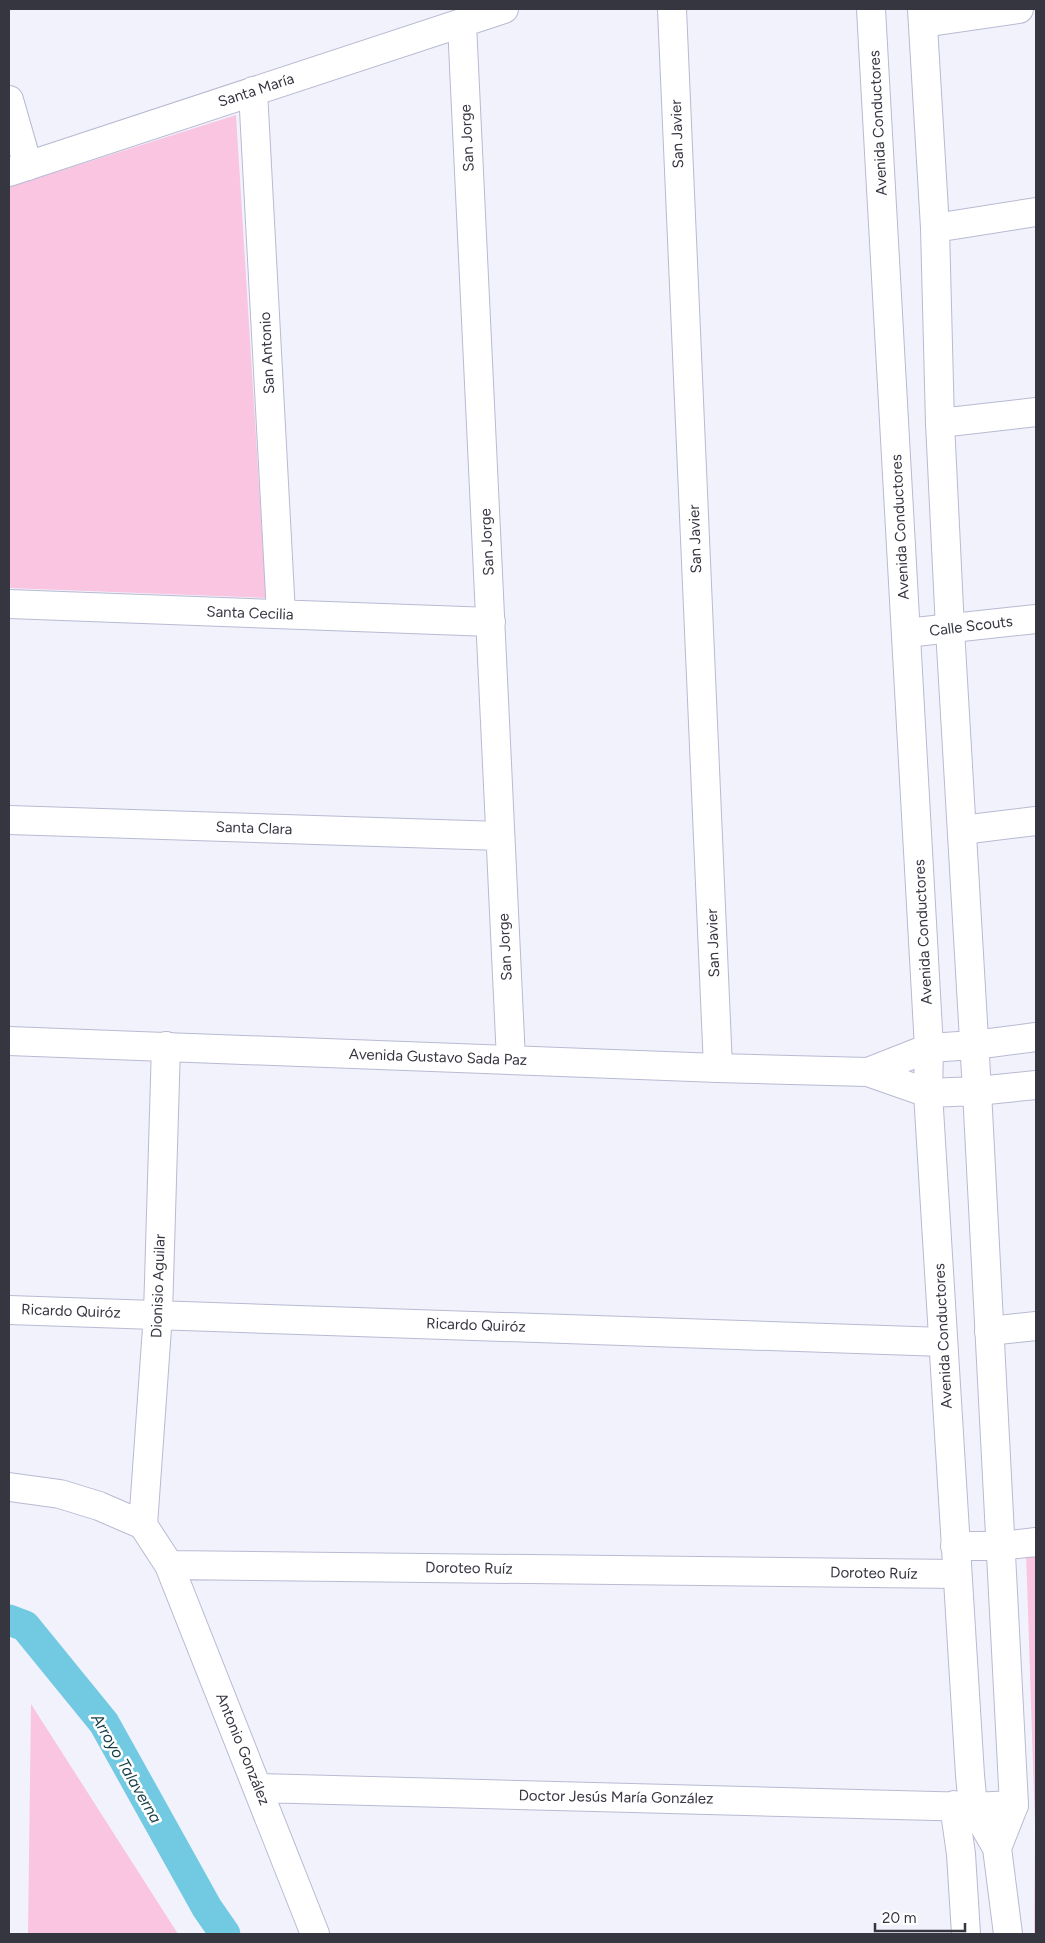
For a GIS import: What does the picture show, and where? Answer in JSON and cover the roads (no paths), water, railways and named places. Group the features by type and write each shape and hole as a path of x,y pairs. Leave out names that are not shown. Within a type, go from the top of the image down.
{"street":[{"name":"Santa María","path":"19,169 504,9"},
{"name":"San Javier","path":"672,9 718,1068"},
{"name":"Avenida Conductores","path":"871,9 929,1048 928,1093 955,1546 964,1806 997,1848"},
{"path":"923,16 1020,9"},
{"name":"Avenida Conductores","path":"923,16 935,228 940,423 950,629 977,1091 1014,1804 997,1848 1008,1934"},
{"name":"San Jorge","path":"462,24 512,1060"},
{"name":"San Antonio","path":"253,91 281,614"},
{"path":"9,100 19,169"},
{"path":"935,228 1036,212"},
{"path":"940,423 1036,412"},
{"name":"Santa Cecilia","path":"9,604 491,622"},
{"name":"Calle Scouts","path":"906,633 1036,619"},
{"name":"Santa Clara","path":"9,820 500,836"},
{"path":"962,830 1036,822"},
{"name":"Avenida Gustavo Sada Paz","path":"868,1072 929,1048 974,1045 1036,1037"},
{"name":"Avenida Gustavo Sada Paz","path":"9,1041 868,1072 928,1093 977,1091 1036,1085"},
{"name":"Dionisio Aguilar","path":"143,1525 158,1314 166,1046"},
{"name":"Ricardo Quiróz","path":"9,1310 944,1342"},
{"path":"989,1331 1036,1326"},
{"path":"9,1486 60,1494 99,1506 143,1525 169,1565"},
{"path":"955,1546 1000,1546 1036,1542"},
{"name":"Doroteo Ruíz","path":"169,1565 956,1574"},
{"name":"Antonio González","path":"169,1565 315,1934"},
{"name":"Doctor Jesús María González","path":"258,1788 964,1806 1014,1804"},
{"path":"964,1806 961,1854 966,1934"}],"waterway":[{"name":"Arroyo Talaverna","path":"9,1620 25,1626 104,1723 207,1908 225,1934"}]}
